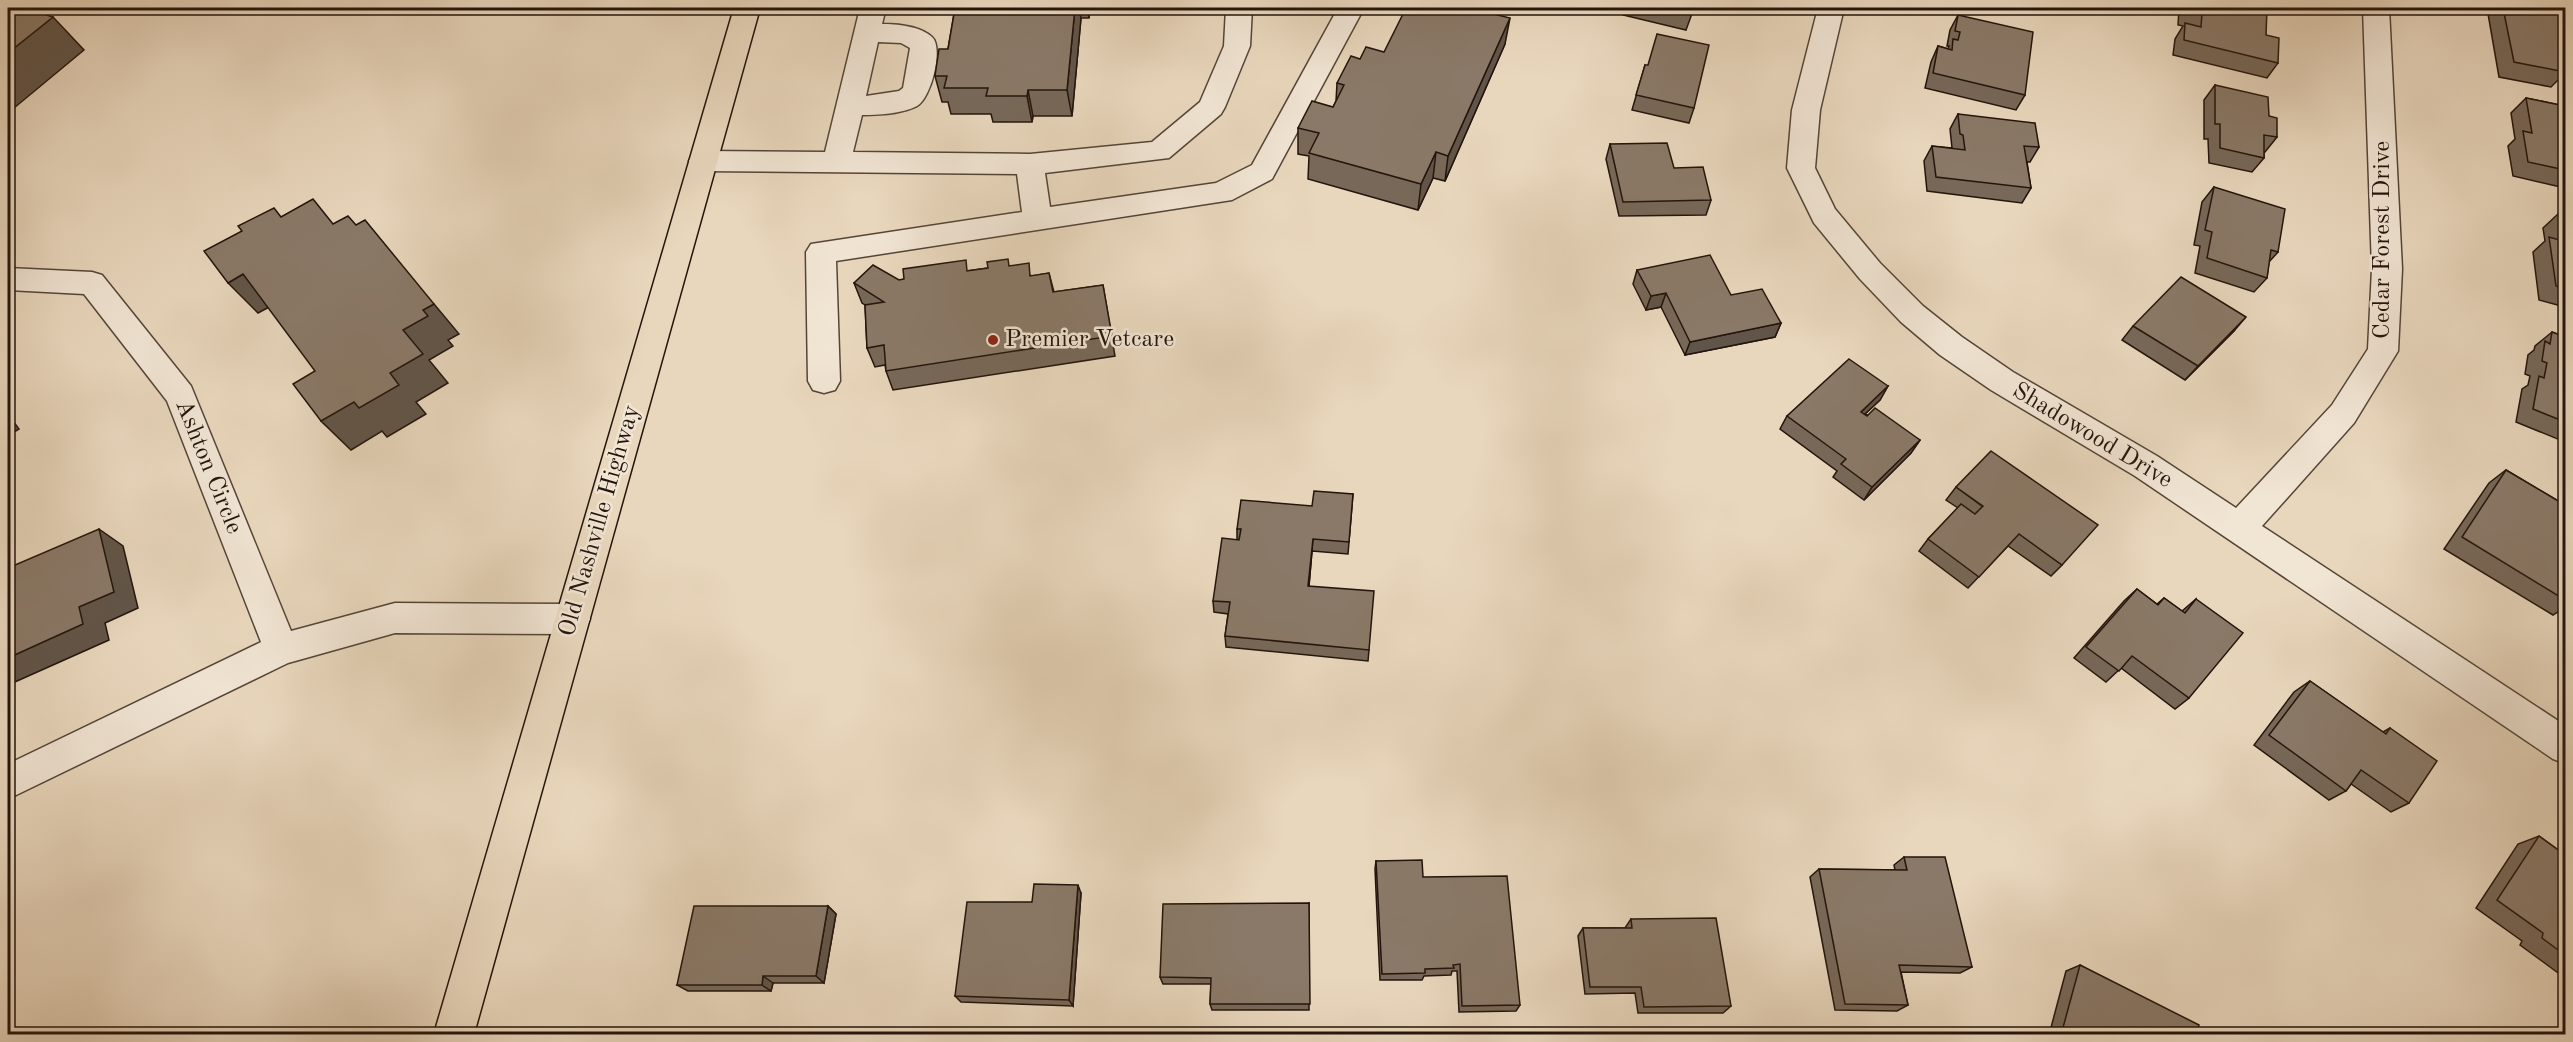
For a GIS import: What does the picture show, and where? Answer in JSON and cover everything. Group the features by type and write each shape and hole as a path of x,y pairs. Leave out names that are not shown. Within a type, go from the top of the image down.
{"main road":[{"name":"Old Nashville Highway","path":"454,1035 747,8"}],"street":[{"path":"837,162 873,8"},
{"path":"703,161 1030,164 1159,151 1211,107 1237,46 1239,8"},
{"path":"824,381 821,252 1222,193 1262,172 1351,8"},
{"name":"Shadowood Drive","path":"1831,8 1806,110 1801,168 1824,215 1870,271 1912,314 1951,346 2001,381 2146,466 2565,747"},
{"name":"Cedar Forest Drive","path":"2239,528 2343,414 2383,351 2387,269 2376,8"},
{"path":"850,106 895,103 908,99 916,90 924,52 923,44 912,36 900,33 867,33"},
{"path":"1030,164 1038,220"},
{"name":"Ashton Circle","path":"8,279 92,284 180,395 281,649"},
{"path":"8,782 281,649 395,618 573,619"}],"building":[{"path":"8,8 24,8 53,17 8,53"},
{"path":"955,8 1075,8 1067,90 1028,90 1027,96 986,96 988,88 944,88 947,76 935,76 939,49 948,49"},
{"path":"1406,8 1469,8 1510,18 1448,156 1436,152 1421,184 1309,153 1319,133 1298,128 1312,101 1333,107 1344,85 1337,83 1351,56 1360,59 1366,47 1384,52"},
{"path":"1661,8 1693,8 1691,14"},
{"path":"2188,8 2267,9 2266,35 2279,38 2278,63 2184,40 2185,23 2201,27 2202,13 2188,10"},
{"path":"2503,8 2565,8 2565,51 2561,50 2565,72 2514,62"},
{"path":"1958,15 2033,32 2025,95 1933,73 1938,46 1952,50 1953,39 1958,40 1960,32 1955,31"},
{"path":"1657,34 1709,45 1694,108 1636,95"},
{"path":"2215,85 2268,97 2269,116 2277,118 2277,137 2264,135 2264,158 2220,148 2220,124 2215,124"},
{"path":"2526,98 2565,106 2565,170 2528,162 2523,131 2532,133"},
{"path":"1958,114 2035,123 2039,147 2024,146 2031,188 1936,177 1932,146 1965,150 1963,135 1960,134"},
{"path":"1667,143 1674,168 1703,167 1711,200 1623,202 1610,144"},
{"path":"2214,187 2285,209 2278,252 2271,250 2267,278 2207,258 2212,232 2205,230"},
{"path":"313,199 333,224 348,216 356,225 365,220 434,304 423,310 428,316 403,330 423,354 390,373 399,385 359,408 354,402 321,421 293,384 315,371 243,274 228,283 204,251 242,231 238,226 274,208 281,217"},
{"path":"2559,213 2565,215 2565,289 2556,286 2549,237 2563,241"},
{"path":"1710,255 1731,295 1762,289 1781,323 1690,342 1666,293 1651,296 1637,270"},
{"name":"Premier Vetcare","path":"1008,259 1009,266 1029,263 1030,276 1049,273 1053,292 1103,285 1112,336 886,371 884,345 867,348 865,305 884,302 854,283 873,265 899,280 904,279 903,269 966,260 967,271 988,268 987,262"},
{"path":"2181,277 2246,317 2198,366 2133,326"},
{"path":"2552,332 2565,337 2565,422 2533,409 2539,376 2544,378 2547,363 2542,361 2545,341 2550,344"},
{"path":"1849,359 1888,386 1861,412 1867,416 1875,408 1920,440 1872,487 1841,464 1846,459 1787,416"},
{"path":"1991,451 2098,525 2062,565 2019,534 1979,577 1928,539 1961,504 1975,514 1983,506 1956,487"},
{"path":"2506,470 2565,505 2565,600 2462,537"},
{"path":"1314,491 1353,494 1349,542 1313,539 1308,586 1374,591 1369,650 1225,636 1230,602 1213,601 1222,538 1239,540 1241,529 1237,529 1241,500 1312,506"},
{"path":"99,529 114,592 79,607 83,624 8,658 8,568"},
{"path":"2137,589 2158,605 2164,598 2185,613 2196,599 2243,633 2189,698 2132,656 2119,671 2086,647"},
{"path":"2310,681 2386,734 2390,728 2437,761 2409,803 2361,770 2346,791 2269,735"},
{"path":"2539,836 2565,855 2565,955 2542,938 2543,933 2497,900"},
{"path":"1904,857 1945,857 1972,967 1899,965 1908,1005 1845,1004 1819,869 1907,870"},
{"path":"1422,860 1423,877 1507,876 1520,1005 1462,1006 1460,964 1453,965 1454,968 1425,969 1425,973 1382,974 1376,861"},
{"path":"1034,884 1078,885 1069,1000 955,996 967,902 1032,902"},
{"path":"1309,903 1310,1004 1210,1004 1211,978 1160,977 1163,904"},
{"path":"694,906 828,906 816,976 763,976 762,985 677,985"},
{"path":"1716,918 1731,1006 1644,1007 1641,987 1590,987 1583,928 1632,928 1631,919"},
{"path":"2080,965 2199,1025 2197,1035 2061,1035"}],"place":[{"name":"Premier Vetcare","path":"993,340"}]}
